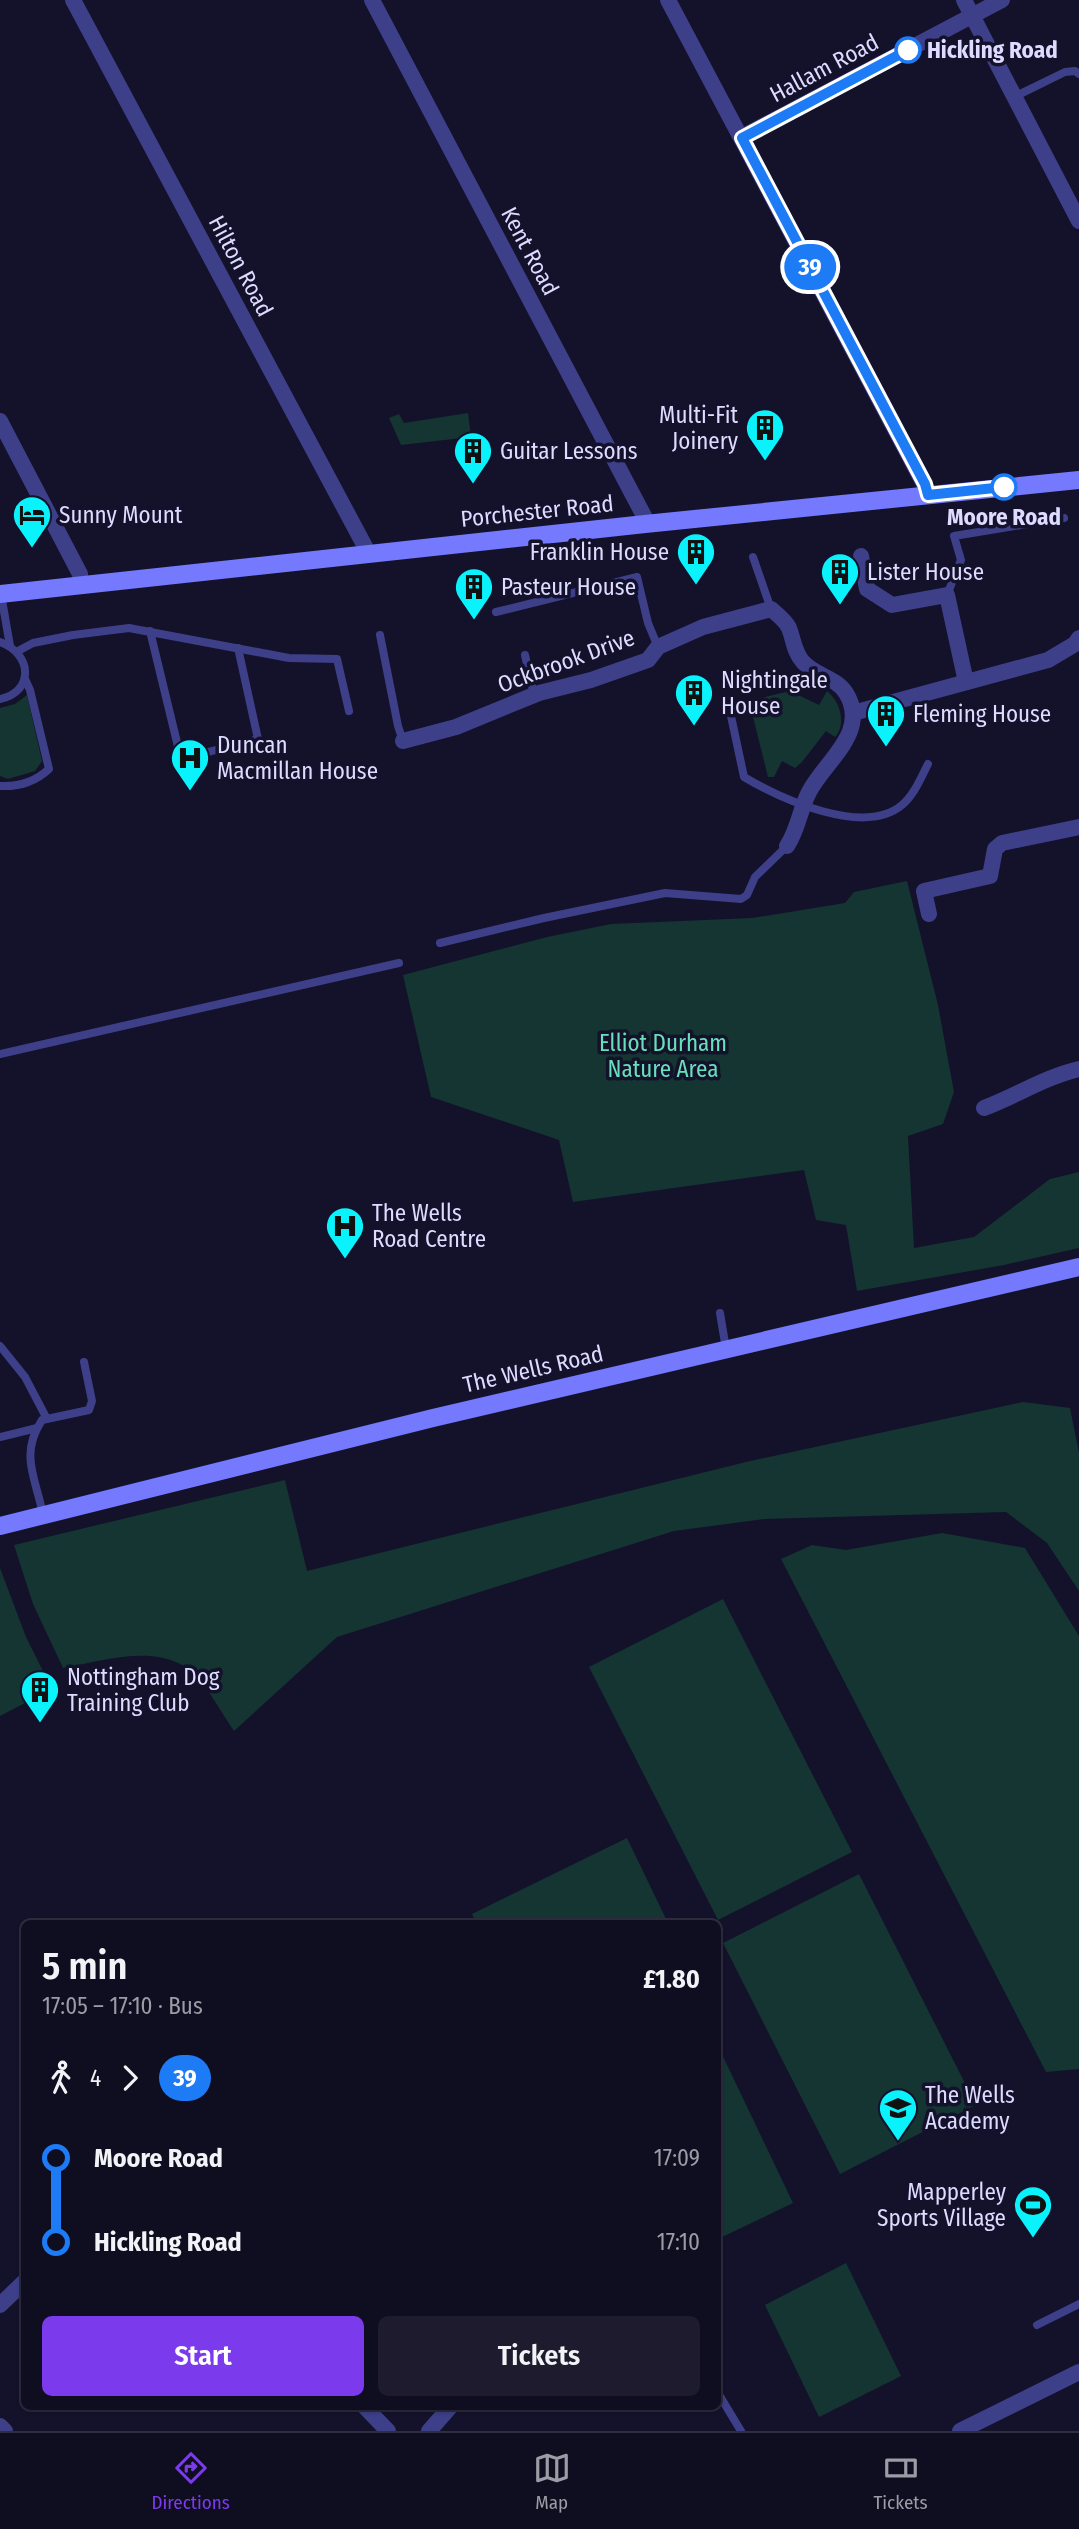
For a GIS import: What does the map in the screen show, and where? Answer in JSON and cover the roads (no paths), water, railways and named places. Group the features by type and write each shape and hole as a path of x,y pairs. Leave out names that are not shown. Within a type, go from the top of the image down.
{"street":[{"name":"Hilton Road","path":"73,0 369,554"},
{"name":"Kent Road","path":"372,0 574,381 644,516 645,524"},
{"path":"668,0 925,484 928,495"},
{"path":"964,0 1078,216"},
{"name":"Hallam Road","path":"742,138 1002,0"},
{"path":"0,421 80,574 81,584"},
{"name":"Porchester Road","path":"1,594 1079,480"},
{"path":"861,556 867,589 892,605 947,595 966,682"},
{"path":"771,609 789,626 795,652 805,665 841,685 853,713 853,724 848,735 811,787 803,803 793,837 787,846"},
{"name":"Ockbrook Drive","path":"403,741 442,740 534,695 591,680 648,660 658,647 704,627 771,609"},
{"path":"853,713 966,682 1049,664 1078,644"},
{"path":"929,917 924,891 990,876 995,849 1002,843 1035,831 1079,827"},
{"path":"984,1108 1012,1098 1032,1085 1079,1069"},
{"name":"The Wells Road","path":"0,1526 433,1418 1079,1267"},
{"path":"0,2305 21,2285"},
{"path":"960,2431 1079,2372"},
{"path":"368,2410 388,2431"},
{"path":"429,2431 447,2410"},
{"path":"0,2427 5,2431"}],"lane":[{"path":"1014,97 1065,72 1075,71 1079,74"},
{"path":"947,595 961,560 954,536 1064,519"},
{"path":"753,556 771,609"},
{"path":"496,612 637,577 648,623 658,647"},
{"path":"0,699 17,690 24,679 25,667 14,648 1,594"},
{"path":"0,642 14,648 73,635 129,628 289,658 337,659 349,711"},
{"path":"150,631 181,759 258,739 238,648"},
{"path":"380,635 403,741"},
{"path":"525,655 534,695"},
{"path":"0,786 36,780 49,769 30,690 24,679"},
{"path":"728,702 744,777 762,788 827,813 862,819 881,816 901,805 918,785 928,764"},
{"path":"440,943 664,893 741,899 747,895 755,877 787,846"},
{"path":"0,1054 399,963"},
{"path":"720,1313 726,1349"},
{"path":"0,1346 25,1377 47,1419"},
{"path":"43,1516 29,1455 42,1420 89,1410 92,1401 84,1362"},
{"path":"0,1437 37,1429"},
{"path":"1037,2325 1079,2304"},
{"path":"721,2398 741,2431"}],"place":[{"name":"Hickling Road","path":"908,50"},
{"name":"Multi-Fit Joinery","path":"765,462"},
{"name":"Guitar Lessons","path":"473,485"},
{"name":"Moore Road","path":"1004,487"},
{"name":"Sunny Mount","path":"32,549"},
{"name":"Franklin House","path":"696,586"},
{"name":"Lister House","path":"840,606"},
{"name":"Pasteur House","path":"474,621"},
{"name":"Nightingale House","path":"694,727"},
{"name":"Fleming House","path":"886,748"},
{"name":"Duncan Macmillan House","path":"190,792"},
{"name":"The Wells Road Centre","path":"345,1260"},
{"name":"Nottingham Dog Training Club","path":"40,1724"},
{"name":"The Wells Academy","path":"898,2142"},
{"name":"Mapperley Sports Village","path":"1033,2239"}],"park label":[{"name":"Elliot Durham Nature Area","path":"663,1056"}]}
